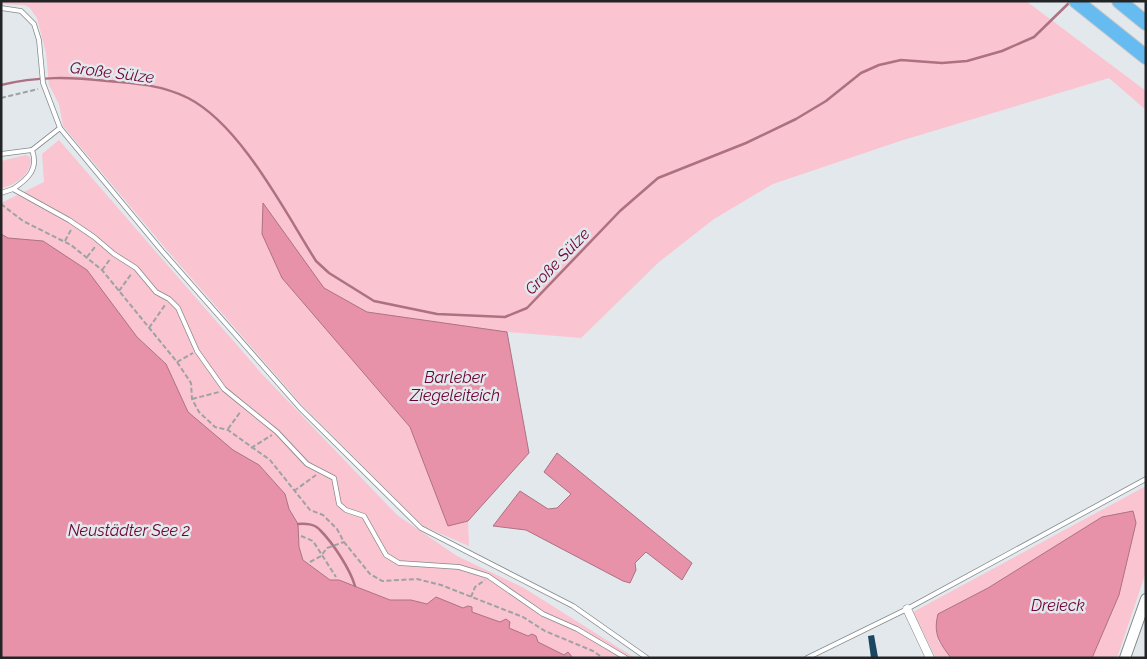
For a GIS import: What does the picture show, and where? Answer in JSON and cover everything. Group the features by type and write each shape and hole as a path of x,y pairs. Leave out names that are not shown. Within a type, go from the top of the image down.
{"highway":[{"path":"1076,1 1146,57"},
{"path":"1119,1 1146,23"}],"street":[{"path":"1125,658 1146,599"},
{"path":"907,609 930,658"}],"lane":[{"path":"1,8 21,11 33,22 39,40 43,83 60,128 162,251 300,408 421,528 573,606 647,658"},
{"path":"1,154 32,150 60,128"},
{"path":"1,193 14,189 27,179 33,171 35,162 32,150"},
{"path":"14,189 75,224 114,254 136,268 156,292 169,298 178,308 197,351 224,389 276,432 307,464 334,478 338,504 346,510 364,516 386,555 399,564 459,566 488,576 543,614 577,629 626,658"},
{"path":"807,658 907,609 1146,479"}],"path":[{"path":"1,98 45,88"},
{"path":"1,204 16,217 64,242 87,257 102,270 177,362 191,383 192,399 199,412 215,427 228,430 270,460 310,510 322,515 333,525 370,574 382,581 417,579 441,585 523,617 545,631 584,647 603,658"},
{"path":"64,242 75,224"},
{"path":"87,257 100,242"},
{"path":"102,270 114,254"},
{"path":"119,291 136,268"},
{"path":"149,328 169,298"},
{"path":"177,362 197,351"},
{"path":"192,399 224,389"},
{"path":"228,430 244,407"},
{"path":"251,448 276,432"},
{"path":"294,491 322,471"},
{"path":"301,536 313,541 321,556 336,576"},
{"path":"310,562 321,556 327,548 344,542"},
{"path":"471,598 475,587 488,576"}],"shaded area":[{"path":"1,1 1026,1 1146,91 1146,110 1109,78 900,141 773,184 714,219 659,262 581,338 507,332 367,312 324,288 263,204 282,278 410,427 448,525 468,521 469,546 423,526 301,404 166,249 63,126 59,104 49,85 46,53 37,18 29,7 1,4"},
{"path":"59,140 262,374 397,515 457,556 524,588 635,658 573,658 573,656 564,655 509,628 506,619 500,622 471,612 472,607 463,608 436,597 427,604 411,600 390,600 339,580 330,580 304,560 299,547 298,524 289,509 285,494 259,465 233,450 188,412 166,364 137,337 87,270 43,241 8,238 1,234 1,203 44,182 42,154"},
{"path":"26,155 30,157 30,163 26,173 12,184 1,188 1,161"},
{"path":"1146,486 1146,572 1117,658 1092,658 1119,595 1136,523 988,588 938,614 938,641 951,658 936,658 913,612"}],"water":[{"name":"Barleber Ziegeleiteich","path":"263,203 324,288 367,312 507,332 529,453 468,521 448,526 410,427 282,278 262,234"},
{"name":"Neustädter See 2","path":"1,234 8,238 43,241 87,270 137,337 166,364 188,412 233,450 259,465 285,494 289,509 298,524 299,547 303,560 330,580 339,580 390,600 411,600 427,604 436,597 463,608 472,607 472,612 500,622 506,619 510,622 509,628 528,636 532,634 536,636 538,642 564,655 568,652 573,658 1,658"},
{"path":"557,453 692,563 682,580 646,552 635,563 636,570 630,583 623,581 526,530 493,526 520,491 548,509 557,508 571,494 544,472"},
{"name":"Dreieck","path":"1133,511 1136,523 1119,595 1092,658 951,658 938,638 936,627 938,614 988,588 1102,517"}],"building":[{"path":"874,635 878,657 871,658 868,636"}],"waterway":[{"name":"Große Sülze","path":"1,85 54,78 80,79 148,85 188,98 207,111 226,128 244,149 276,195 316,261 329,273 374,301 437,314 505,317 527,308 620,211 658,178 746,143 796,119 826,101 861,73 879,65 901,60 942,63 967,61 1002,51 1034,37 1071,1"},
{"path":"298,524 313,525 325,535 345,564 355,586"}]}
